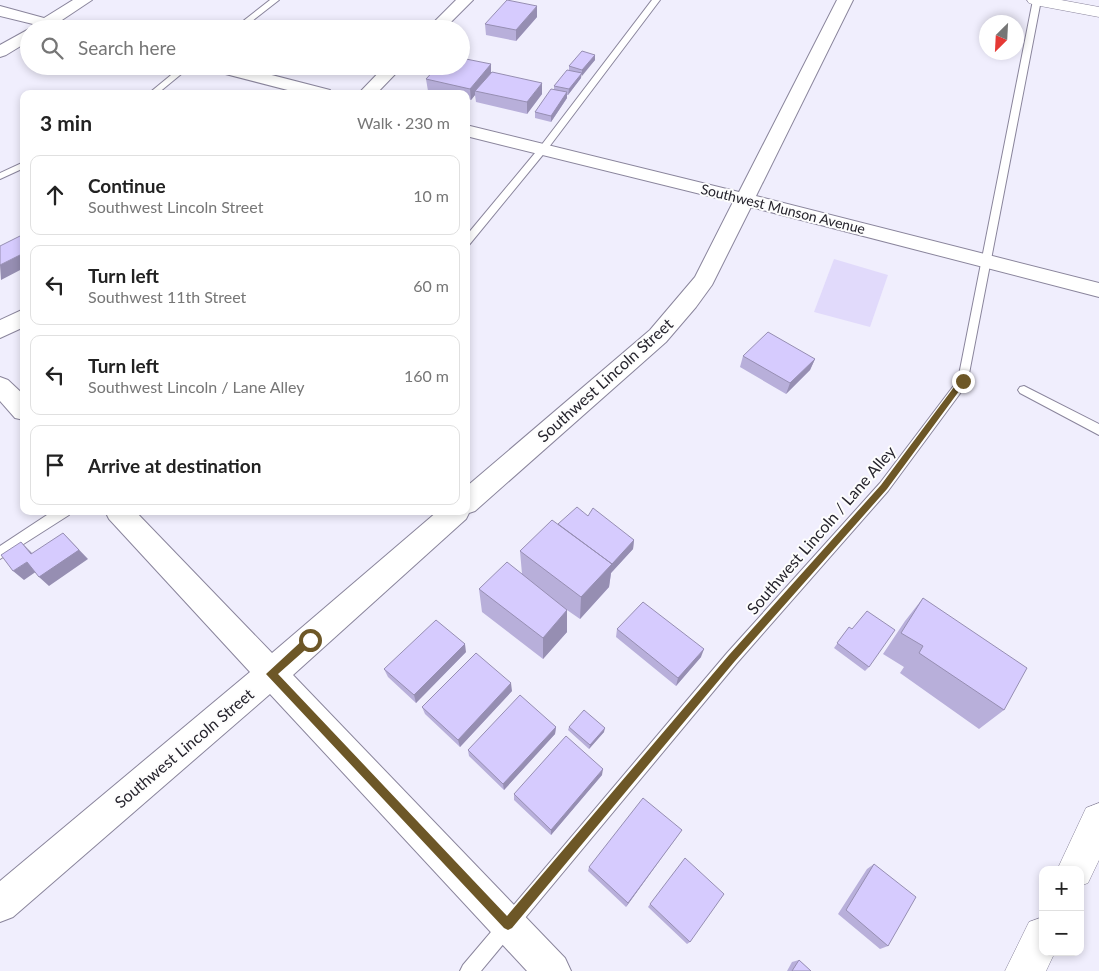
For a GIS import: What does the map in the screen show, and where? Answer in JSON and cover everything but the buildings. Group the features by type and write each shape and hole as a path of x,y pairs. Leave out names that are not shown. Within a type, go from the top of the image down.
{"main road":[{"path":"1036,0 1099,12"},
{"path":"1077,866 1099,821"},
{"path":"1025,971 1039,944"}],"street":[{"path":"52,20 84,0"},
{"path":"444,20 465,0"},
{"name":"Southwest Lincoln Street","path":"470,500 658,336 688,302 704,280 845,0"},
{"path":"0,11 25,20"},
{"path":"0,52 20,40"},
{"path":"251,75 309,90"},
{"path":"370,90 386,75"},
{"name":"Southwest Munson Avenue","path":"470,131 744,198 1099,290"},
{"path":"0,330 20,319"},
{"path":"0,386 20,407"},
{"path":"122,515 552,971"},
{"name":"Southwest Lincoln Street","path":"0,904 271,674 452,515"}],"lane":[{"path":"249,20 275,0"},
{"path":"470,238 543,149 656,0"},
{"name":"Southwest Lincoln / Lane Alley","path":"469,971 732,658 884,487 963,381 1036,0"},
{"path":"157,90 176,75"},
{"path":"0,176 20,167"},
{"path":"1024,390 1099,430"},
{"path":"0,553 58,515"}],"shaded area":[{"path":"834,259 888,275 870,327 814,312"}],"route":[{"path":"310,640 271,674 508,924 732,658 884,487 963,381"}]}
